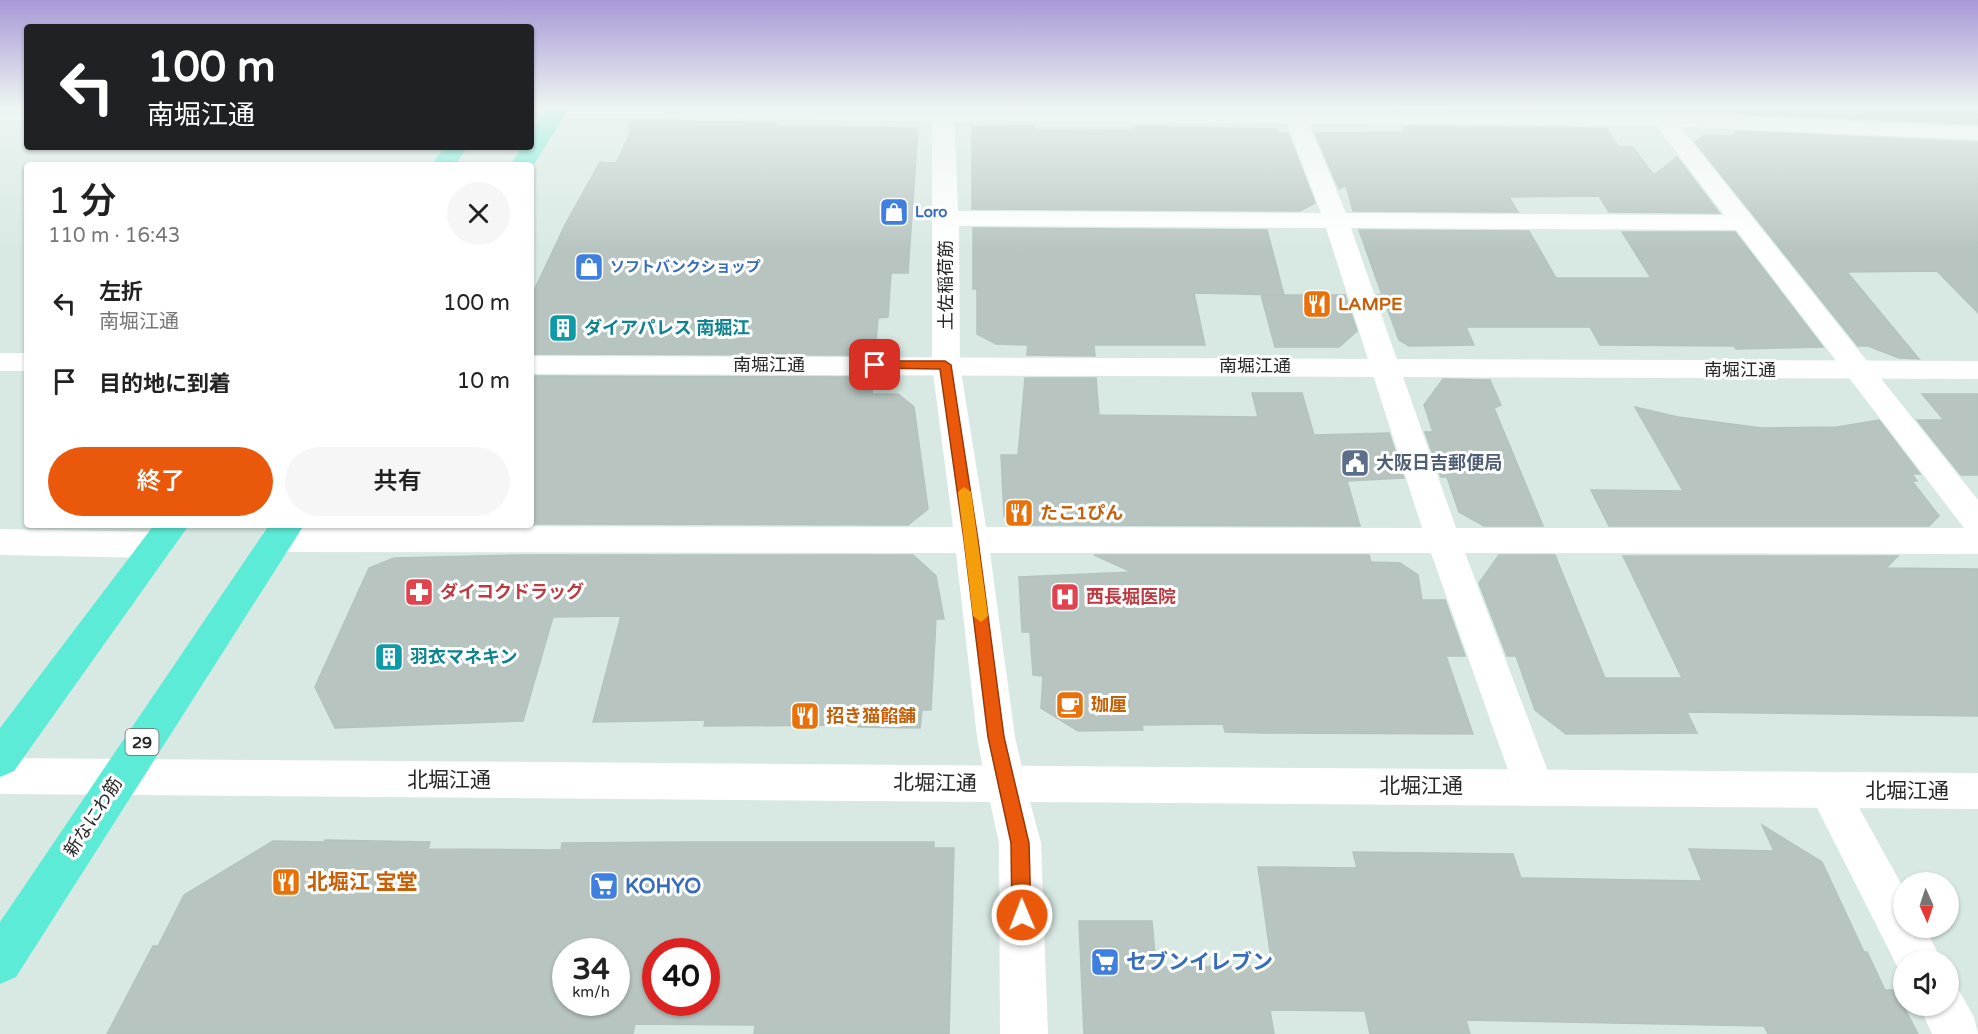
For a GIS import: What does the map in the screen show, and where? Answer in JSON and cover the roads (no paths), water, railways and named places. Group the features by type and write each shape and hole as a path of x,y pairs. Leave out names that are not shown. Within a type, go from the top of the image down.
{"main road":[{"name":"新なにわ筋","path":"0,961 282,532"},
{"path":"0,759 165,535"}],"street":[{"name":"土佐稲荷筋","path":"944,155 945,365 971,540 996,737 1020,843 1024,1034"},
{"path":"1310,155 1336,220 1443,540 1534,787"},
{"path":"1690,155 1978,523"},
{"path":"946,218 1742,223"},
{"path":"0,362 24,362"},
{"name":"南堀江通","path":"534,365 1978,370"},
{"path":"282,532 971,540 1978,541"},
{"path":"0,542 165,535"},
{"name":"北堀江通","path":"0,776 1978,791"},
{"path":"1828,790 1913,950"},
{"path":"1948,1016 1957,1034"}],"place":[{"name":"Loro","path":"894,212"},
{"name":"ソフトバンクショップ","path":"589,267"},
{"name":"LAMPE","path":"1317,304"},
{"name":"ダイアパレス 南堀江","path":"563,328"},
{"name":"大阪日吉郵便局","path":"1355,463"},
{"name":"たこ1ぴん","path":"1019,513"},
{"name":"ダイコクドラッグ","path":"419,592"},
{"name":"西長堀医院","path":"1065,597"},
{"name":"羽衣マネキン","path":"389,657"},
{"name":"珈厘","path":"1070,705"},
{"name":"招き猫餡舗","path":"805,716"},
{"name":"北堀江 宝堂","path":"286,882"},
{"name":"KOHYO","path":"604,886"},
{"name":"セブンイレブン","path":"1105,962"}]}
